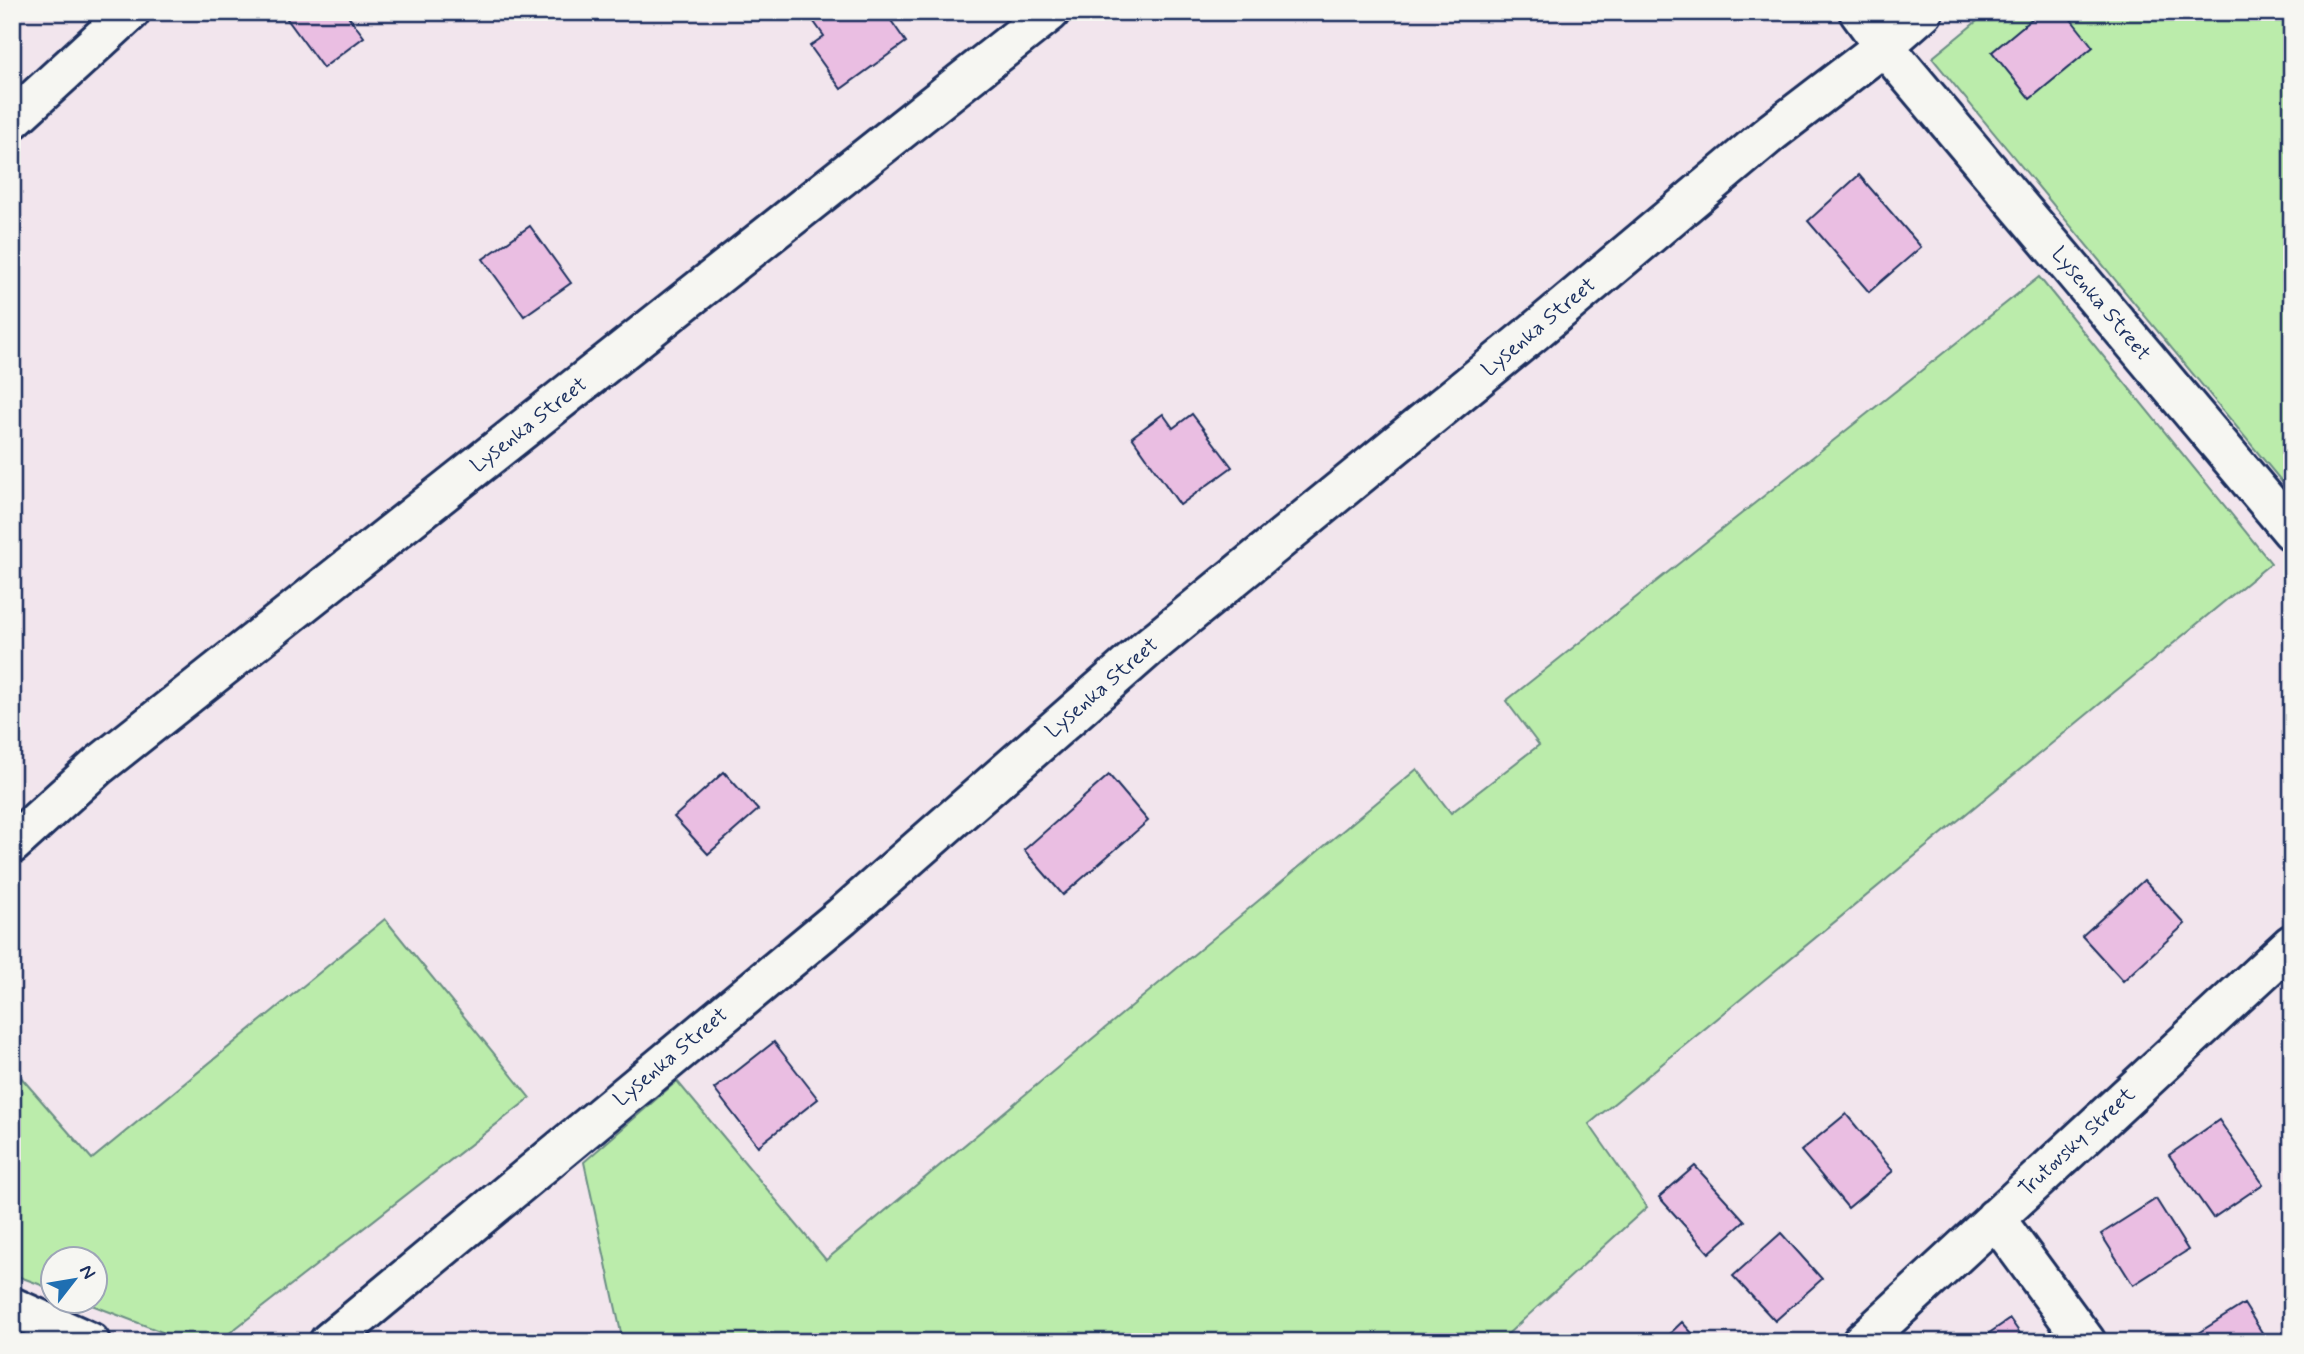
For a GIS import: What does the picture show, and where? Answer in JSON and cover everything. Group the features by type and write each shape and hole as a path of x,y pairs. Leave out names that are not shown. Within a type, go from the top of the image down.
{"street":[{"path":"12,120 130,12"},
{"name":"Lysenka Street","path":"12,844 98,766 1050,12"},
{"name":"Lysenka Street","path":"1859,12 1884,46 2292,531"},
{"name":"Lysenka Street","path":"329,1342 842,916 1150,646 1772,132 1884,46 1923,12"},
{"name":"Trutovsky Street","path":"1863,1342 2292,944"},
{"path":"1995,1218 2086,1342"},
{"path":"12,1307 90,1342"}],"green space":[{"path":"1988,12 2292,12 2292,494 1932,58"},
{"path":"2039,277 2271,563 1589,1124 1647,1207 1499,1342 623,1342 584,1162 677,1081 826,1260 1417,769 1451,813 1539,745 1506,701"},
{"path":"385,919 530,1098 218,1342 188,1342 108,1311 108,1246 38,1246 38,1284 12,1274 12,1067 92,1159"}],"building":[{"path":"282,12 345,12 364,37 323,68"},
{"path":"807,12 885,12 906,42 841,89 810,46 824,36"},
{"path":"2040,12 2065,12 2093,47 2030,99 1992,52"},
{"path":"1859,175 1921,247 1869,292 1808,221"},
{"path":"530,226 571,283 524,316 483,259"},
{"path":"1163,414 1173,428 1192,414 1232,467 1180,505 1132,437"},
{"path":"724,772 758,810 708,854 674,817"},
{"path":"1109,775 1148,821 1063,895 1024,850"},
{"path":"2144,880 2185,924 2123,981 2082,936"},
{"path":"774,1042 818,1099 758,1146 714,1089"},
{"path":"2292,1047 2292,1063 2285,1052"},
{"path":"1846,1114 1893,1171 1848,1208 1801,1151"},
{"path":"2219,1120 2263,1184 2213,1218 2169,1155"},
{"path":"1695,1166 1745,1221 1709,1253 1659,1197"},
{"path":"2156,1199 2188,1250 2133,1285 2101,1234"},
{"path":"1781,1233 1822,1279 1775,1321 1733,1276"},
{"path":"2244,1304 2268,1342 2184,1342"},
{"path":"2010,1319 2026,1342 1976,1342"},
{"path":"1682,1322 1700,1342 1661,1342"}]}
